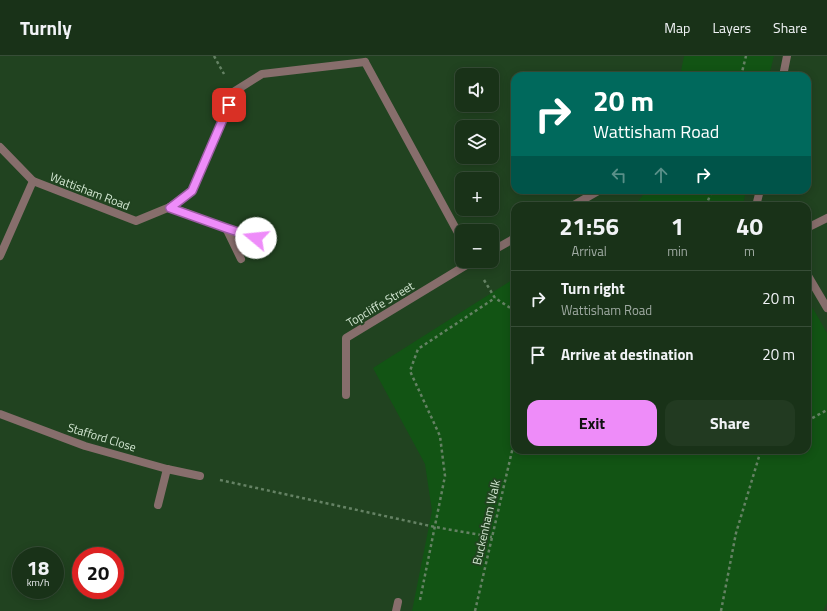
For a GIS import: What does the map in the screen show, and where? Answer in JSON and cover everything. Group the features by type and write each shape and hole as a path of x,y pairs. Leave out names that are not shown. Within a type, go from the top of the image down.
{"street":[{"path":"784,72 787,56"},
{"path":"366,59 455,227"},
{"name":"Wattisham Road","path":"33,181 136,221 170,208 192,191 235,91 262,74 366,59"},
{"path":"0,147 33,181 0,256"},
{"path":"579,202 593,194"},
{"path":"170,208 271,242"},
{"path":"811,226 827,218"},
{"path":"226,228 241,259"},
{"path":"499,247 511,240"},
{"name":"Topcliffe Street","path":"346,395 346,338 462,268"},
{"path":"811,281 827,308"},
{"name":"Stafford Close","path":"0,414 85,446 167,470 200,476"},
{"path":"158,506 167,470"},
{"path":"396,611 398,602"}],"path":[{"path":"742,72 746,56"},
{"path":"478,268 495,298 511,308"},
{"path":"419,603 446,476 440,436 410,371 418,350 495,298"},
{"path":"811,419 827,410"},
{"name":"Buckenham Walk","path":"475,611 511,454"},
{"path":"720,611 736,533 760,454"},
{"path":"200,476 435,527 492,537"}],"green space":[{"path":"684,56 774,56 770,72 681,72"},
{"path":"644,194 745,194 744,202 636,202"},
{"path":"511,281 511,454 811,454 811,305 827,333 827,603 823,611 412,611 432,511 425,464 373,368"}],"route":[{"path":"229,105 192,191 170,208 256,238"}]}
